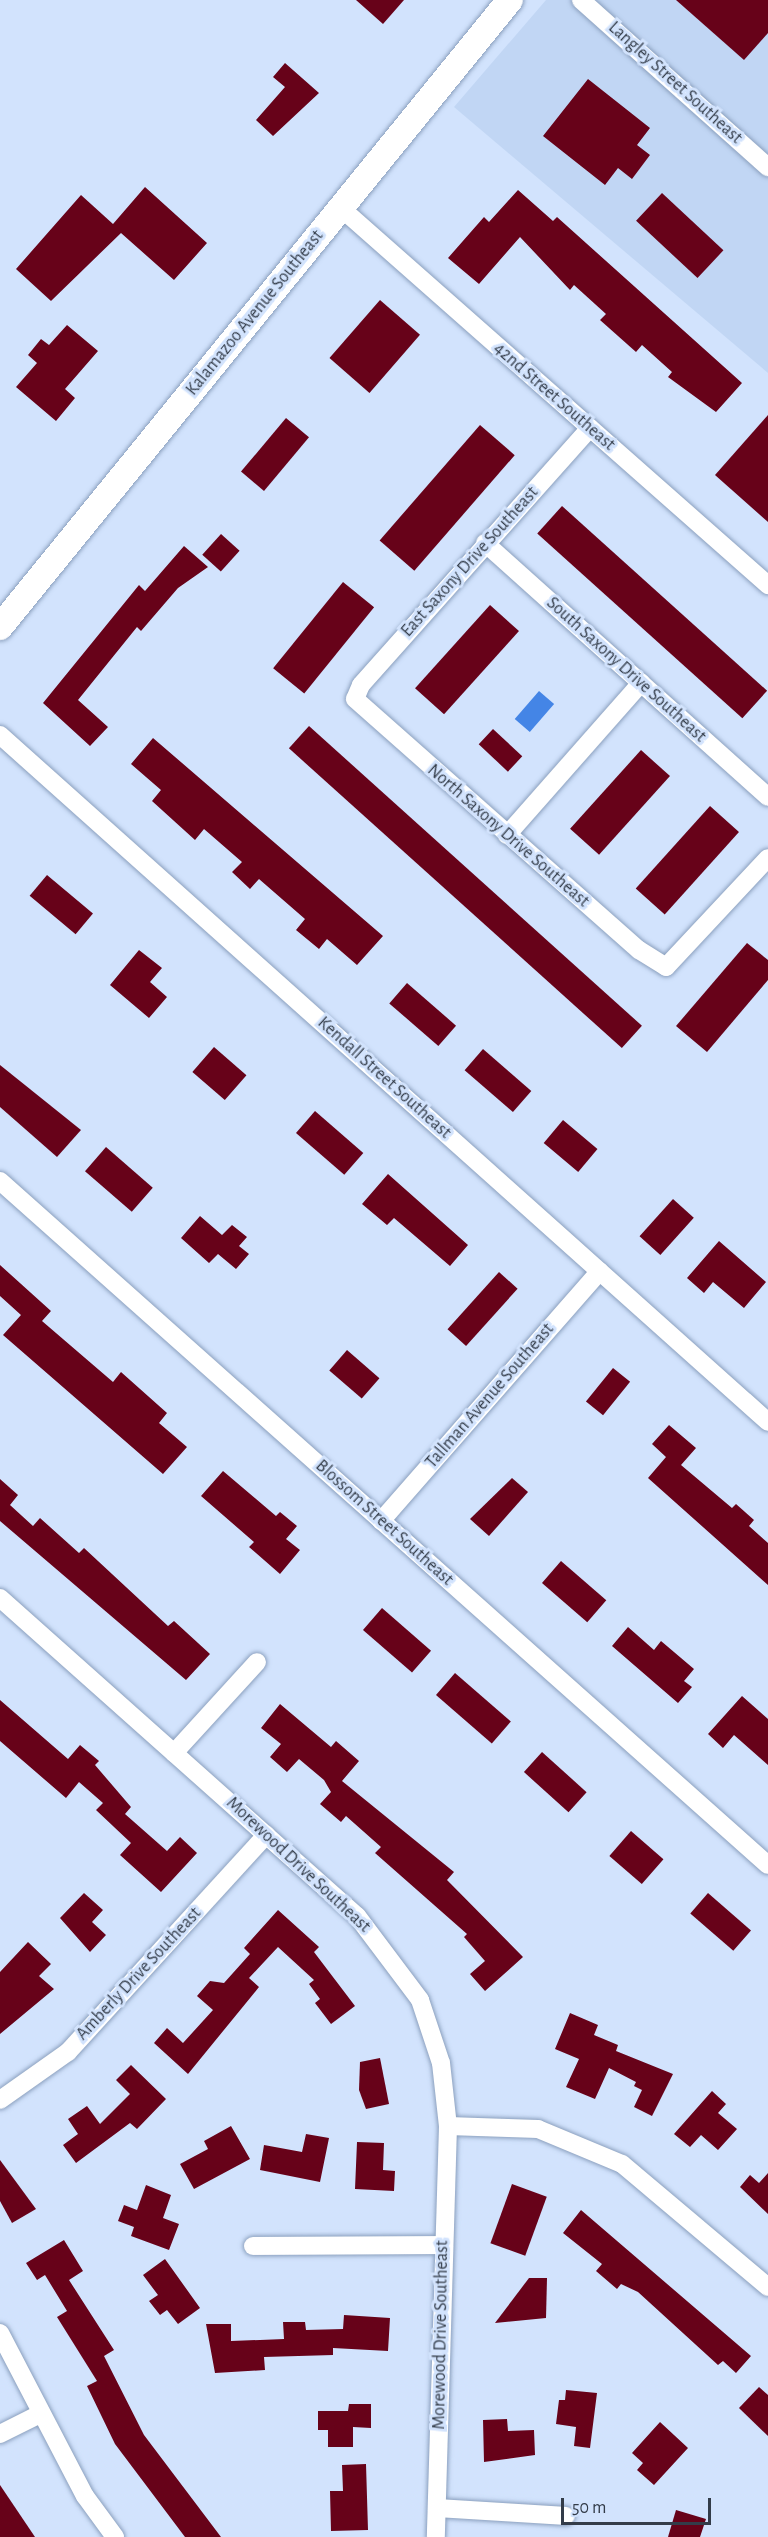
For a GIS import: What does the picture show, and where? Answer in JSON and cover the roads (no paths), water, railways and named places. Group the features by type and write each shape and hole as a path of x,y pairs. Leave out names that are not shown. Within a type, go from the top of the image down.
{"main road":[{"name":"Kalamazoo Avenue Southeast","path":"0,627 510,0"}],"street":[{"name":"Langley Street Southeast","path":"581,0 768,167"},
{"name":"42nd Street Southeast","path":"341,208 768,585"},
{"name":"East Saxony Drive Southeast","path":"355,699 361,685 485,543 590,428"},
{"name":"South Saxony Drive Southeast","path":"485,543 768,797"},
{"path":"507,835 641,683"},
{"name":"North Saxony Drive Southeast","path":"355,699 507,835 666,967 768,858"},
{"name":"Kendall Street Southeast","path":"0,735 768,1422"},
{"name":"Blossom Street Southeast","path":"0,1181 768,1865"},
{"name":"Tallman Avenue Southeast","path":"381,1521 600,1271"},
{"name":"Morewood Drive Southeast","path":"0,1598 357,1916 420,2000 441,2063 448,2126 442,2245 436,2537"},
{"path":"174,1753 257,1662"},
{"name":"Amberly Drive Southeast","path":"0,2100 68,2052 266,1835"},
{"path":"448,2126 538,2129 622,2164 768,2287"},
{"path":"253,2246 442,2245"},
{"path":"0,2333 84,2496 115,2537"},
{"path":"0,2434 40,2414"},
{"path":"438,2508 566,2516"}],"water":[{"path":"539,691 554,704 530,732 515,719"}]}
